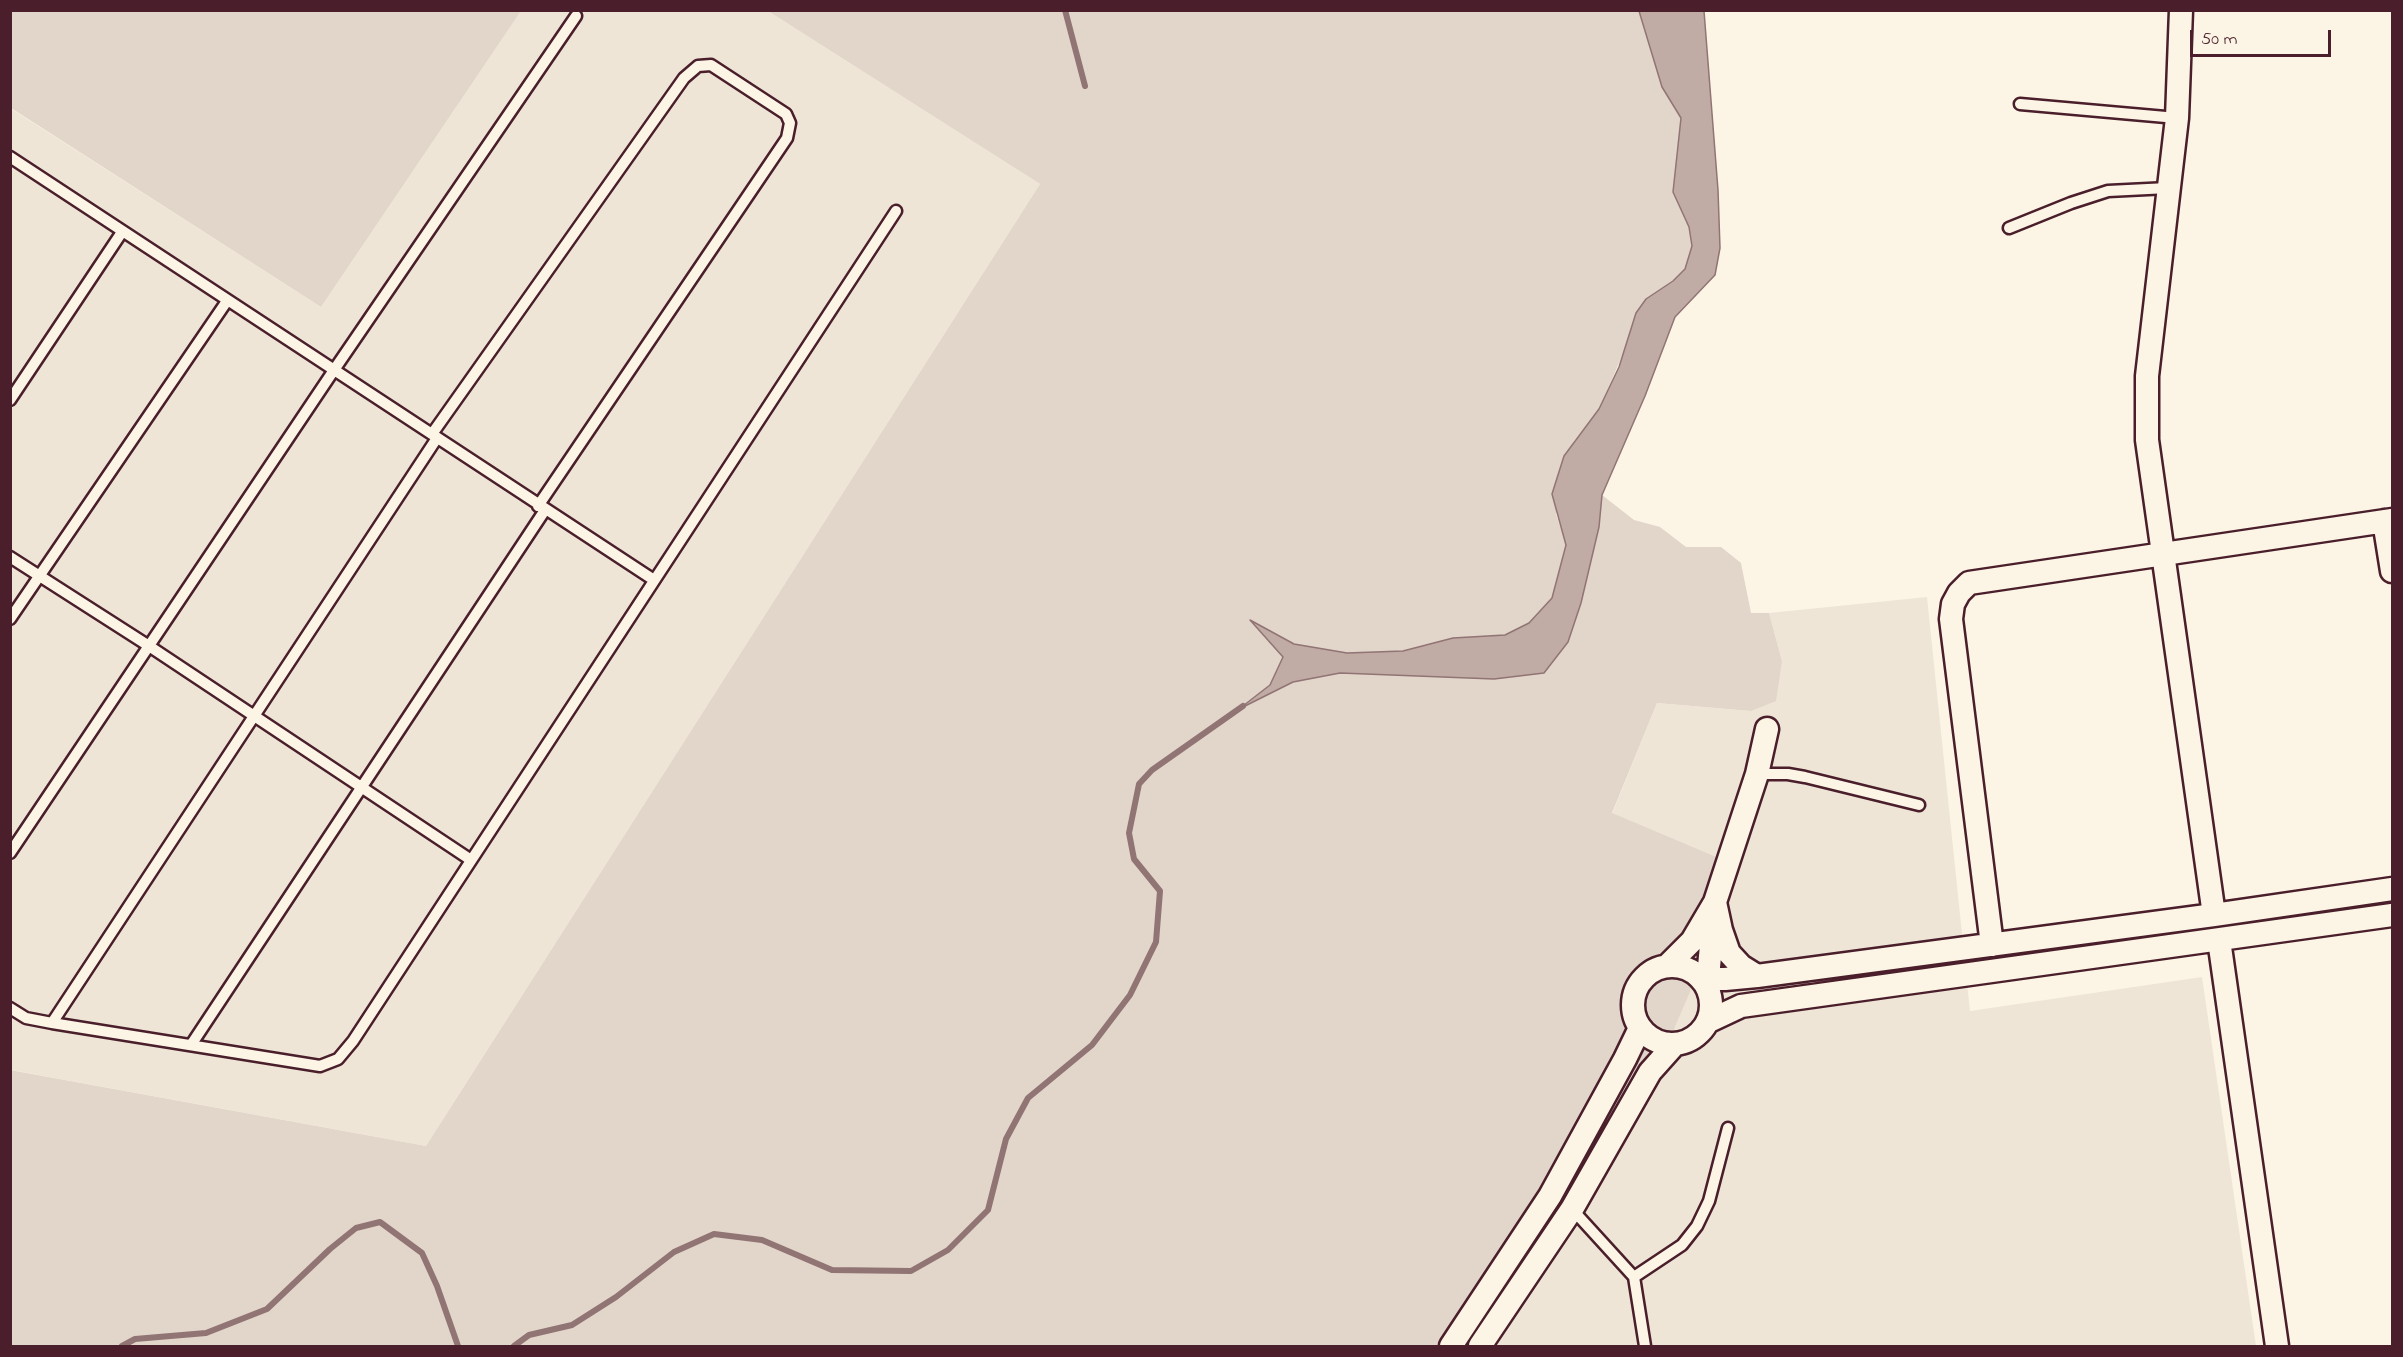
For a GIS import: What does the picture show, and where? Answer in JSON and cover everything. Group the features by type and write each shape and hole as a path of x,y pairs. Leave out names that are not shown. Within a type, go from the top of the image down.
{"street":[{"path":"2181,10 2177,118 2156,318 2147,376 2147,440 2214,915"},
{"path":"1992,945 1952,619 1953,604 1959,592 1969,583 2164,552 2388,521 2392,571"},
{"path":"1707,1022 1710,999 1704,978 1715,902 1756,774 1767,729"},
{"path":"2392,889 1757,976 1704,978 1683,967 1667,966 1645,976 1636,989 1632,1005 1633,1013 1645,1034 1659,1042 1674,1044 1690,1040 1707,1022 1741,1006 2392,915"},
{"path":"1715,902 1729,953 1757,976"},
{"path":"1667,966 1692,941 1715,902"},
{"path":"2219,940 2277,1347"},
{"path":"1451,1347 1550,1196 1640,1028"},
{"path":"1480,1347 1572,1209 1650,1072 1674,1044"}],"lane":[{"path":"10,853 333,370 576,16"},
{"path":"51,1023 434,436 684,78 698,66 711,65 786,114 790,123 787,138 191,1045"},
{"path":"2020,104 2177,118"},
{"path":"10,171 14,159 654,580"},
{"path":"2009,228 2108,191 2168,188"},
{"path":"10,1008 26,1018 51,1023 320,1066 338,1059 353,1041 896,211"},
{"path":"10,400 123,232"},
{"path":"10,619 227,301"},
{"path":"10,558 149,646 471,860"},
{"path":"1756,774 1788,774 1804,777 1919,805"},
{"path":"1634,1277 1682,1245 1697,1226 1709,1201 1728,1128"},
{"path":"1572,1209 1634,1277 1645,1347"}],"shaded area":[{"path":"10,11 521,11 321,307 11,108"},
{"path":"521,11 768,11 1040,184 426,1146 11,1070 10,108 321,307"},
{"path":"768,11 1639,11 1662,87 1681,118 1673,192 1689,227 1692,246 1685,269 1673,281 1646,299 1599,410 1574,441 1556,514 1566,544 1552,598 1529,623 1505,635 1453,638 1403,651 1347,653 1294,644 1252,622 1283,657 1270,685 1242,706 1293,682 1340,673 1407,675 1544,673 1599,527 1602,495 1634,520 1660,527 1686,547 1721,547 1741,563 1751,613 1769,613 1782,661 1776,701 1751,711 1657,703 1612,813 1721,859 1690,992 1662,1057 1478,1346 11,1346 10,1070 426,1146 1040,184"},
{"path":"1639,11 1704,11 1718,190 1720,248 1715,275 1675,317 1645,396 1602,495 1599,527 1581,603 1568,642 1544,673 1494,679 1340,673 1293,682 1239,709 1270,685 1283,657 1250,620 1294,644 1347,653 1403,651 1453,638 1505,635 1529,623 1552,598 1566,545 1552,494 1564,456 1599,409 1619,367 1636,313 1646,299 1673,281 1685,269 1692,246 1689,227 1673,192 1681,118 1662,87"},
{"path":"1927,597 1970,1011 2202,977 2256,1346 1478,1346 1662,1057 1690,991 1720,859 1612,814 1657,703 1751,711 1782,661 1769,613"}],"waterway":[{"path":"1065,10 1085,86"},
{"path":"514,1346 529,1335 572,1325 616,1297 674,1252 714,1234 762,1240 832,1270 911,1271 948,1250 988,1210 1006,1139 1028,1098 1092,1045 1130,995 1156,942 1160,891 1134,859 1129,833 1139,784 1152,770 1243,706"},
{"path":"122,1346 135,1339 206,1333 267,1309 330,1249 356,1228 380,1222 422,1253 437,1286 458,1346"}]}
